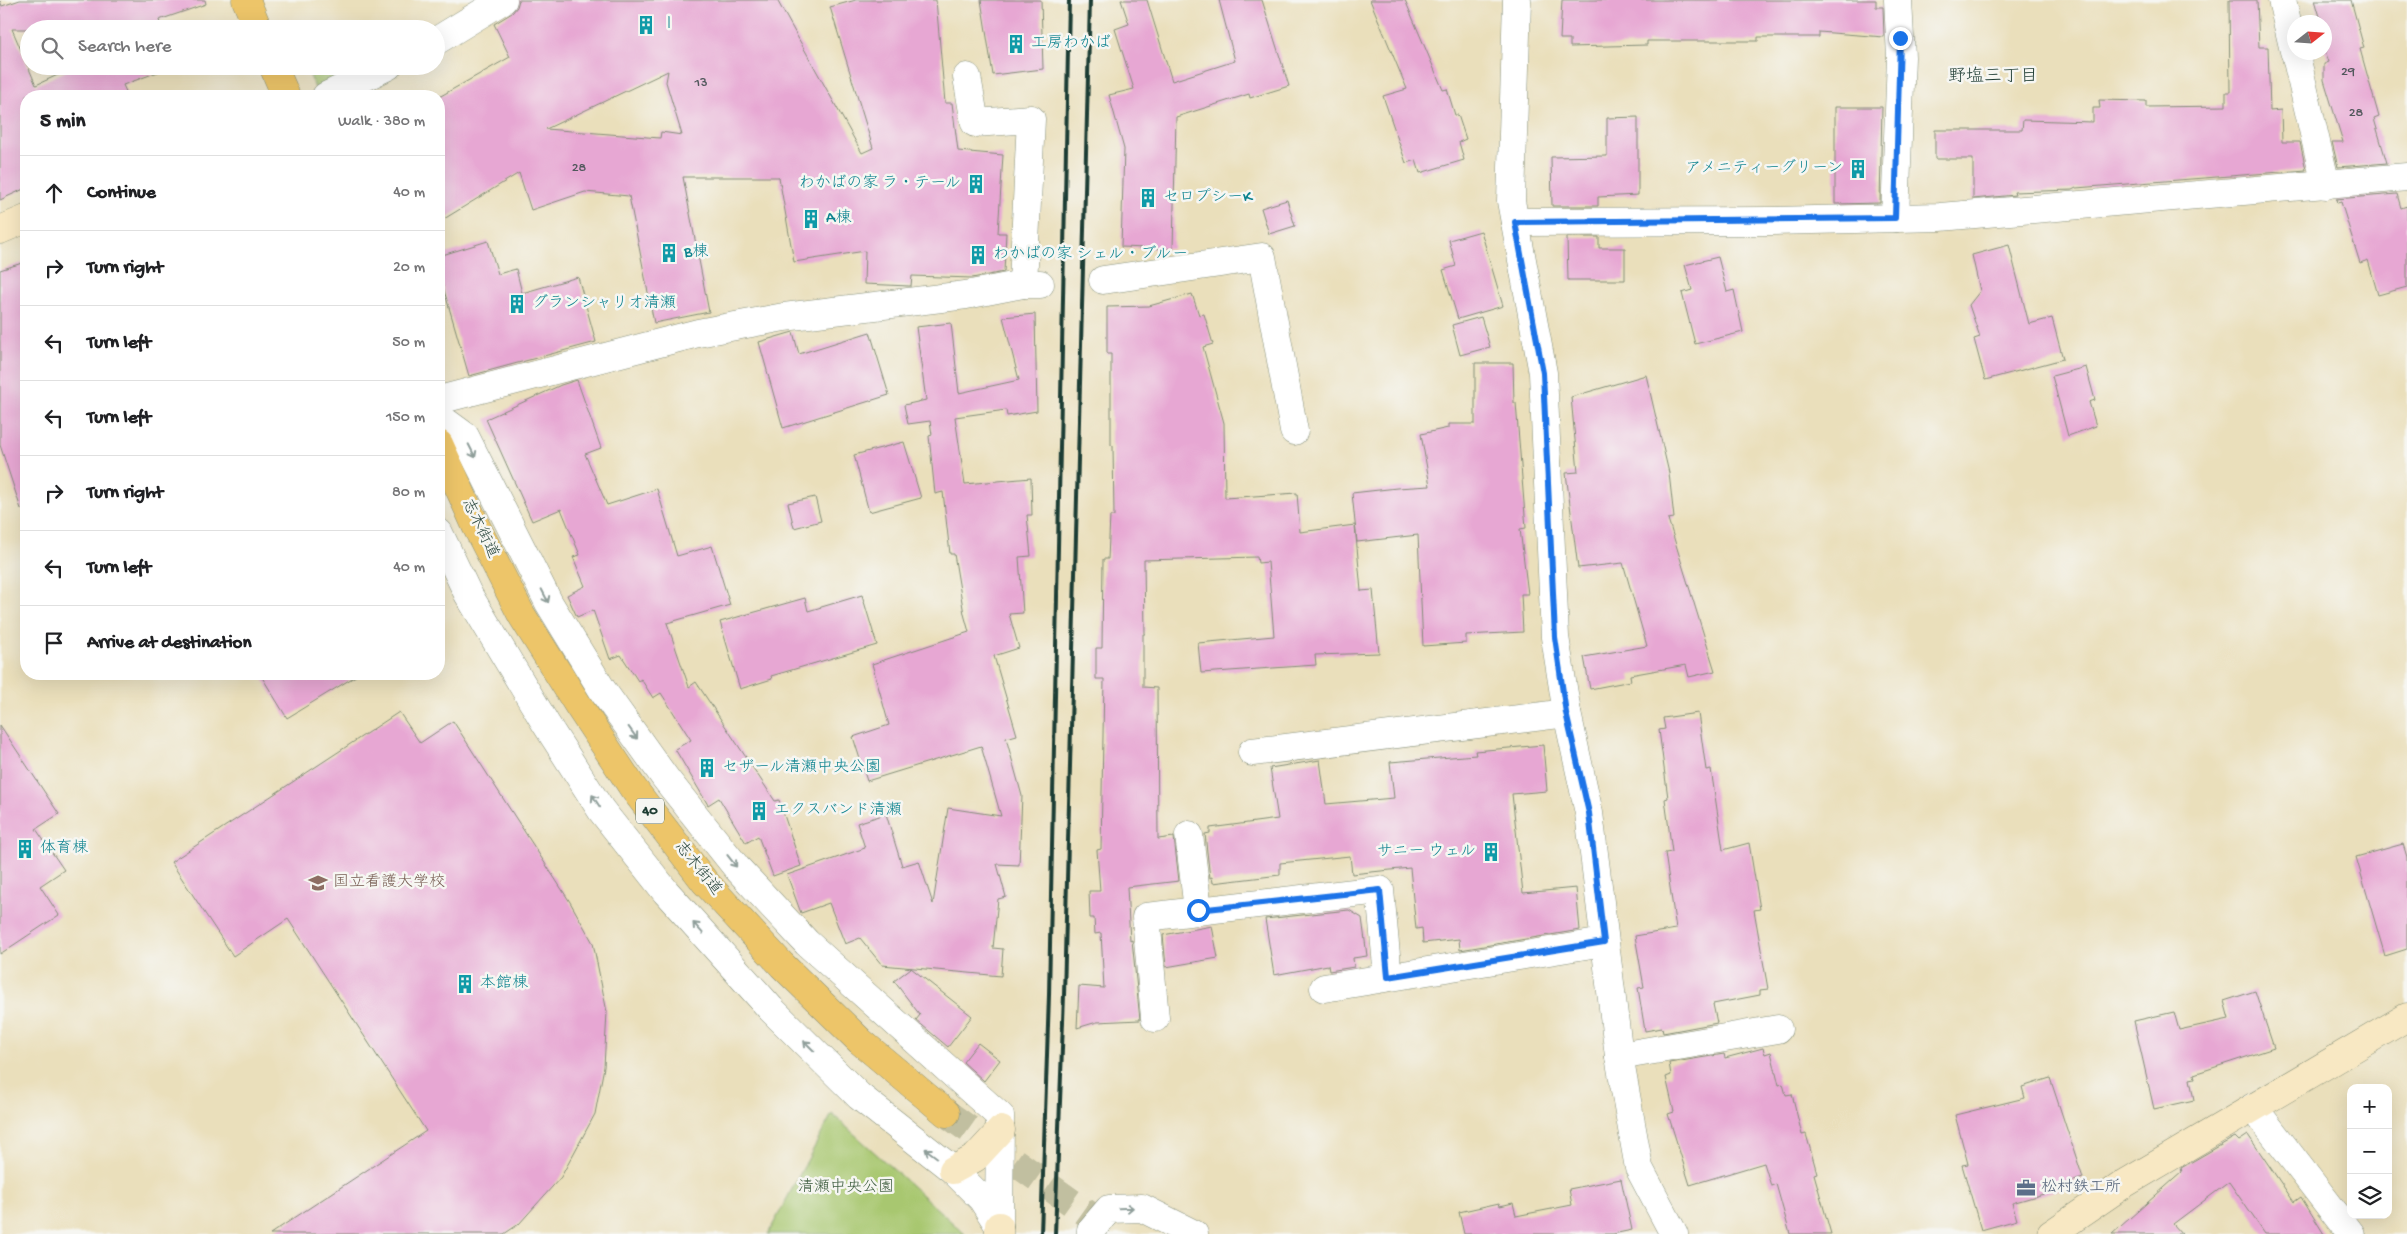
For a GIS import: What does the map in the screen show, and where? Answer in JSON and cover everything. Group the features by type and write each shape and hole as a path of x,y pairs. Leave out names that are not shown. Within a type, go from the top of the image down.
{"main road":[{"path":"246,0 254,20"},
{"path":"275,75 280,90"},
{"name":"志木街道","path":"445,457 476,526 521,614 578,705 639,796 704,882 782,965 860,1041 946,1113"}],"street":[{"path":"445,36 504,0"},
{"path":"1517,0 1513,212 1543,373 1555,637 1566,713 1589,813 1619,1056 1638,1168 1674,1234"},
{"path":"1895,218 1901,57 1898,0"},
{"path":"2282,0 2287,20"},
{"path":"2297,60 2326,185"},
{"path":"338,90 369,75"},
{"path":"445,398 698,333 784,317 966,295 1031,284 1031,119 975,123 967,77"},
{"path":"1513,212 1895,218 2326,185 2407,177"},
{"path":"0,230 20,222"},
{"path":"1103,280 1262,257 1294,431"},
{"path":"445,421 465,436 549,603 603,691 666,778 737,868 807,943 1000,1116 999,1230"},
{"path":"445,546 468,594 546,724 601,810 666,892 771,1009 859,1096 953,1170 982,1199 999,1230"},
{"path":"1252,752 1566,713"},
{"path":"1189,836 1198,910"},
{"path":"1155,1018 1146,917 1380,890 1388,977"},
{"path":"1324,988 1604,942"},
{"path":"2051,1234 2124,1184 2407,1017"},
{"path":"1619,1056 1778,1030"},
{"path":"2253,1107 2351,1234"},
{"path":"953,1170 975,1158 1001,1130"},
{"path":"1091,1234 1091,1230 1109,1209 1142,1208 1194,1234"}],"green space":[{"path":"310,75 347,75 349,77 315,88"},
{"name":"清瀬中央公園","path":"832,1114 965,1234 768,1234"}],"building":[{"path":"20,0 205,0 206,4 159,20 20,20 20,29 12,29 20,48 20,75 32,75 36,85 58,75 150,75 123,85 125,90 20,90 20,191 0,200 0,1 2,6"},
{"path":"519,0 777,0 862,153 873,148 830,7 856,0 936,0 945,103 952,103 958,151 1003,155 998,233 1006,233 1004,272 972,278 912,276 911,286 864,284 865,251 794,262 779,177 683,177 709,312 654,323 629,196 585,192 531,210 519,173 445,218 445,94 510,57 494,24 512,13 517,7","holes":["668,71 666,82 682,135 661,132 660,138 546,129"]},
{"name":"工房わかば","path":"981,0 1041,0 1043,69 993,75"},
{"path":"1121,0 1147,0 1172,81 1235,61 1219,0 1262,0 1289,86 1250,98 1249,94 1176,117 1173,249 1121,247 1124,149 1109,95 1134,89 1115,29 1129,24"},
{"path":"1370,0 1405,0 1443,90 1447,89 1455,115 1458,115 1466,139 1459,142 1464,160 1420,173 1416,160 1406,163 1383,96 1407,89"},
{"path":"1562,0 1876,0 1876,7 1883,7 1884,37 1819,32 1819,37 1758,37 1758,41 1647,41 1647,45 1570,47 1570,39 1560,39"},
{"path":"2229,0 2257,0 2259,47 2268,47 2270,111 2281,110 2282,142 2300,142 2306,170 2076,188 2072,190 2014,192 2015,195 1973,199 1973,159 1935,159 1935,130 2022,130 2023,120 2093,122 2093,108 2100,108 2099,100 2146,101 2146,107 2226,106 2226,92 2230,92"},
{"path":"2315,0 2351,0 2364,48 2360,49 2379,117 2374,119 2387,163 2338,167 2332,142 2343,142 2324,80 2324,64 2329,62 2328,60 2332,60 2332,15 2320,15"},
{"name":"アメニティーグリーン","path":"1835,107 1882,107 1880,203 1835,204"},
{"path":"1638,117 1638,195 1598,197 1598,206 1552,206 1551,157 1607,156 1607,118"},
{"path":"2397,194 2401,208 2407,206 2407,287 2378,295 2368,260 2360,263 2341,202 2337,203 2336,199"},
{"path":"1287,200 1295,226 1269,234 1261,208"},
{"path":"1481,231 1503,306 1458,319 1443,270 1456,266 1449,240"},
{"path":"1567,237 1599,237 1599,248 1625,248 1625,280 1568,280"},
{"name":"グランシャリオ清瀬","path":"488,241 498,274 516,269 522,293 578,277 596,342 469,376 445,294 445,254"},
{"path":"2009,245 2029,324 2052,318 2063,359 1985,380 1974,339 1980,337 1969,305 1980,291 1972,255"},
{"path":"1718,257 1727,292 1734,290 1743,332 1695,344 1682,293 1692,290 1685,265"},
{"path":"20,264 20,506 0,445 0,270"},
{"path":"1192,294 1199,315 1204,314 1213,344 1203,347 1224,423 1225,498 1297,493 1300,532 1355,525 1361,591 1373,590 1379,653 1315,655 1316,665 1201,673 1198,643 1274,636 1268,562 1258,563 1257,557 1144,560 1145,634 1143,634 1143,687 1157,688 1158,839 1174,837 1179,881 1127,887 1130,941 1132,940 1140,1020 1097,1022 1077,1028 1079,986 1104,988 1101,933 1095,934 1094,918 1090,918 1089,891 1100,891 1097,850 1101,849 1104,679 1096,679 1096,648 1102,648 1103,559 1108,559 1110,516 1114,516 1113,446 1111,445 1111,354 1107,354 1107,307 1149,306"},
{"path":"1035,314 1037,411 1007,416 1006,410 955,417 965,484 1031,478 1032,515 1027,515 1031,556 1019,557 1023,613 1009,614 1019,648 994,656 1017,735 1006,738 1022,796 1019,865 997,864 1006,897 998,899 993,948 1003,949 1001,976 882,965 860,938 845,944 829,903 801,913 787,875 865,848 857,823 886,814 902,866 919,861 933,904 948,808 1001,816 981,746 867,781 853,737 889,725 872,664 969,632 964,614 954,554 950,554 943,492 935,494 929,436 932,435 930,421 908,424 904,405 926,400 916,327 951,323 959,393 1019,380 1003,317"},
{"path":"1481,317 1490,347 1460,355 1452,325"},
{"path":"793,332 799,354 870,332 889,395 783,428 759,342"},
{"path":"1475,363 1513,363 1514,403 1516,403 1526,528 1520,529 1528,594 1521,594 1523,632 1466,635 1466,643 1423,646 1418,535 1357,542 1352,493 1430,486 1421,434 1448,428 1448,424 1475,424"},
{"path":"2086,367 2095,400 2089,402 2096,426 2068,436 2052,376"},
{"path":"1646,375 1669,473 1674,518 1668,519 1715,671 1689,677 1686,665 1630,675 1631,681 1590,689 1584,657 1647,646 1623,563 1578,568 1566,473 1578,472 1571,397"},
{"path":"577,380 601,448 585,454 607,505 657,489 677,556 712,546 730,605 667,623 689,687 696,682 775,801 779,800 801,866 773,876 758,836 746,843 719,798 708,805 675,749 691,740 661,693 653,698 641,679 638,681 621,655 610,659 593,610 577,617 567,595 585,586 573,557 580,555 561,509 532,521 486,419 561,385"},
{"path":"904,442 921,498 869,512 854,455"},
{"path":"815,497 821,521 794,528 788,503"},
{"path":"862,595 877,645 771,676 772,679 740,689 720,622 805,598 808,611"},
{"path":"264,680 349,680 287,718"},
{"name":"本館棟","path":"399,712 420,743 453,721 570,902 593,943 607,1012 604,1067 595,1114 561,1177 519,1224 504,1234 270,1234 426,1131 288,919 233,956 171,862"},
{"path":"1698,713 1706,770 1711,769 1723,850 1749,843 1760,909 1754,910 1768,989 1760,990 1760,995 1713,1004 1717,1023 1663,1033 1662,1028 1645,1031 1638,988 1644,987 1635,936 1676,929 1665,853 1672,852 1665,799 1668,798 1659,730 1665,729 1663,718"},
{"name":"体育棟","path":"0,725 59,814 36,829 64,870 40,886 59,915 0,954"},
{"path":"1543,745 1547,791 1512,794 1523,893 1576,888 1580,930 1460,950 1459,939 1423,943 1422,928 1416,929 1410,868 1352,874 1350,856 1280,863 1280,875 1213,883 1212,877 1210,878 1205,834 1210,833 1210,828 1278,819 1270,768 1320,760 1326,804 1394,798 1390,762 1476,755 1475,751"},
{"path":"2403,844 2407,857 2407,949 2385,956 2356,857"},
{"path":"1349,910 1362,918 1367,956 1353,958 1354,967 1329,971 1328,965 1274,975 1265,919"},
{"path":"1212,926 1218,958 1166,967 1163,935"},
{"path":"911,968 972,1016 948,1047 916,1020 920,1015 894,981"},
{"path":"2255,991 2274,1048 2194,1074 2195,1078 2190,1079 2194,1100 2154,1109 2134,1021 2174,1012 2179,1030 2229,1019 2224,1001"},
{"path":"978,1043 1000,1060 984,1081 963,1062"},
{"path":"1763,1048 1765,1054 1771,1052 1779,1085 1783,1084 1786,1095 1792,1094 1802,1135 1806,1134 1817,1173 1814,1174 1831,1234 1790,1234 1776,1184 1771,1186 1764,1163 1690,1185 1668,1114 1674,1112 1666,1077 1671,1075 1669,1063 1724,1054 1725,1058"},
{"path":"2050,1078 2083,1178 2058,1186 2061,1189 2012,1203 2017,1220 1981,1230 1962,1165 1968,1164 1955,1115 2025,1098 2022,1087"},
{"path":"2248,1135 2294,1202 2301,1197 2324,1234 2265,1234 2229,1182 2173,1224 2182,1234 2112,1234 2182,1172 2181,1168 2235,1137 2239,1141"},
{"path":"1621,1179 1632,1230 1613,1234 1464,1234 1459,1212 1499,1203 1500,1206 1513,1203 1516,1216 1572,1205 1569,1189"}],"tunnel":[{"path":"946,1113 1116,1234"}],"railway":[{"path":"1041,1234 1049,995 1069,0"},
{"path":"1055,1234 1064,995 1090,0"}],"place":[{"name":"Ⅰ","path":"646,25"},
{"name":"工房わかば","path":"1016,44"},
{"name":"アメニティーグリーン","path":"1858,169"},
{"name":"わかばの家 ラ・テール","path":"976,184"},
{"name":"セロプシーK","path":"1148,198"},
{"name":"A棟","path":"811,219"},
{"name":"B棟","path":"669,253"},
{"name":"わかばの家 シェル・ブルー","path":"978,255"},
{"name":"グランシャリオ清瀬","path":"517,304"},
{"name":"セザール清瀬中央公園","path":"707,768"},
{"name":"エクスバンド清瀬","path":"759,811"},
{"name":"体育棟","path":"25,849"},
{"name":"サニー ウェル","path":"1491,852"},
{"name":"国立看護大学校","path":"318,883"},
{"name":"本館棟","path":"465,984"},
{"name":"松村鉄工所","path":"2026,1188"}],"district":[{"name":"野塩三丁目","path":"1993,77"}],"route":[{"path":"1198,910 1380,890 1388,977 1604,942 1589,813 1566,713 1555,637 1543,373 1515,222 1772,221 1895,218 1901,57 1900,38"}]}
